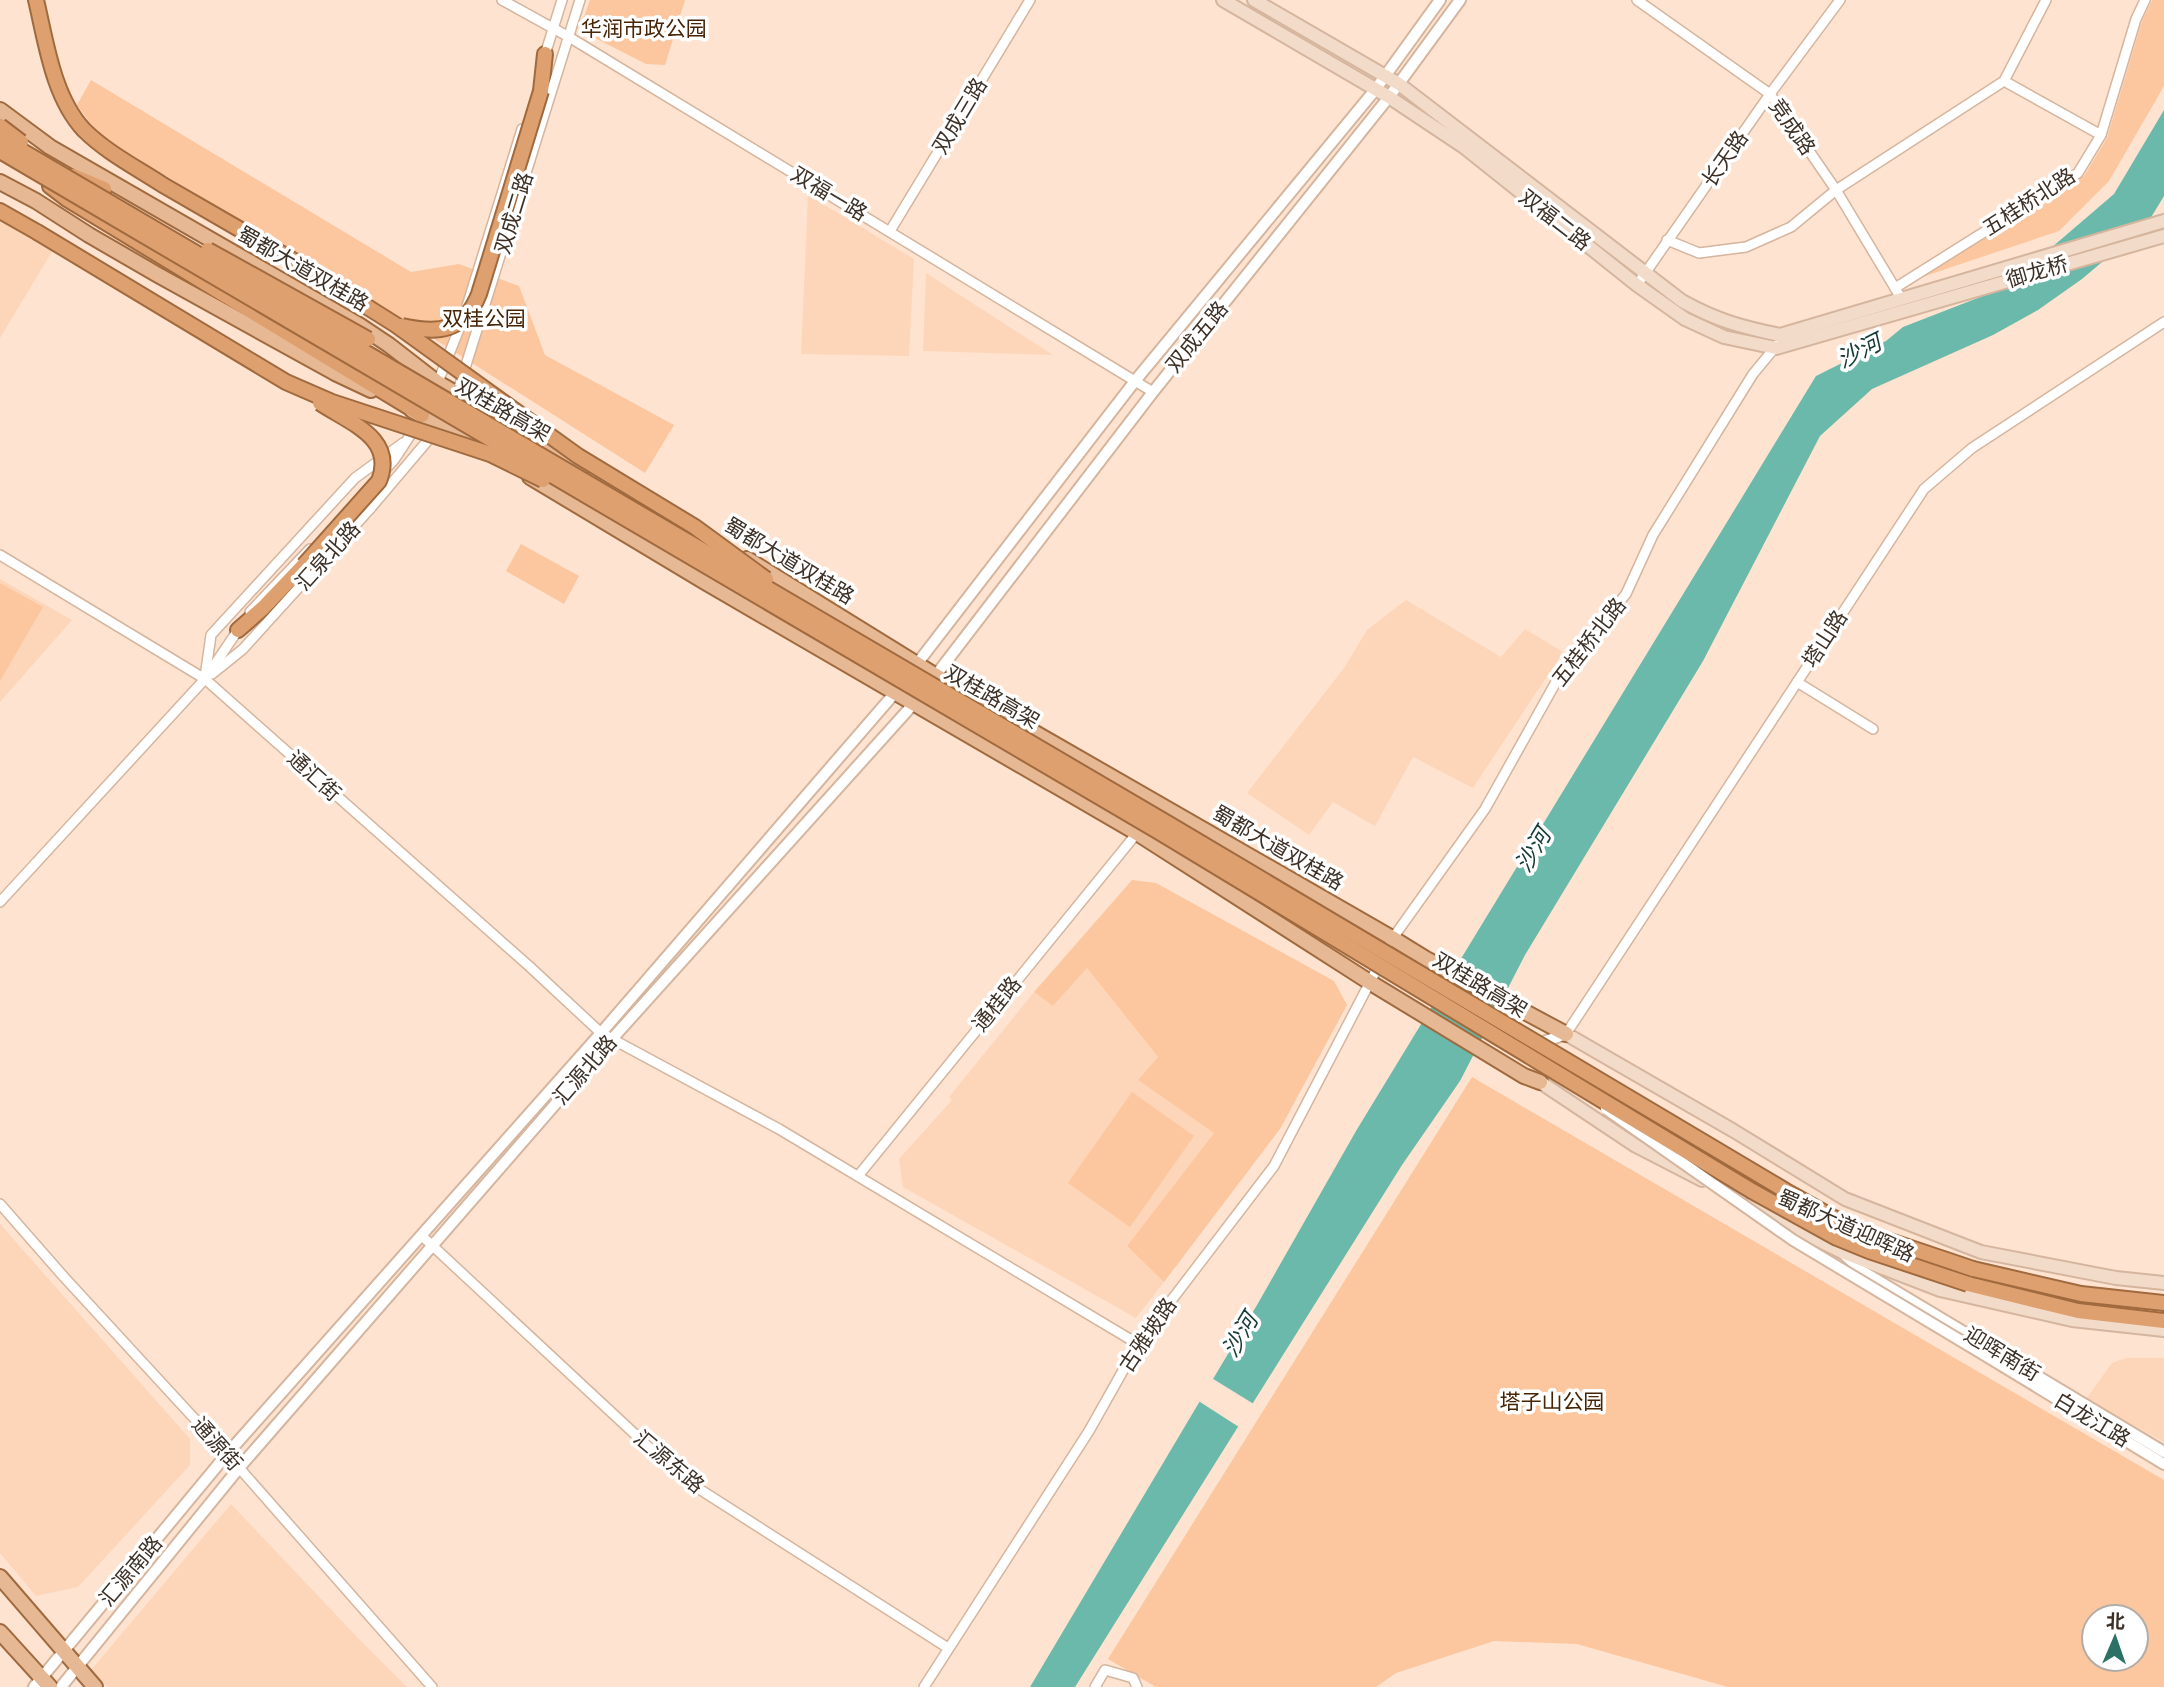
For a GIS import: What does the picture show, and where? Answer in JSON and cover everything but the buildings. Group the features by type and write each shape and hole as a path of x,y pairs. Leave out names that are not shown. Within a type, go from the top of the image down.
{"highway":[{"path":"36,0 51,62 62,93 82,128 98,142 163,185 396,325 578,456 695,527 820,626"},
{"path":"396,325 432,331 443,329 471,312 541,91 545,54"},
{"path":"0,127 66,199 422,415"},
{"path":"0,127 35,153 104,189 368,339"},
{"name":"双桂路高架","path":"0,138 28,159 820,626 1752,1191 1837,1238 1869,1251 1968,1284 2084,1311"},
{"name":"双桂路高架","path":"0,152 28,159"},
{"path":"0,162 28,159 104,189"},
{"path":"0,211 286,382 369,435 383,452 384,467 379,481 304,565 238,630"},
{"path":"286,382 345,406 490,454 573,497 704,572 820,626"},
{"name":"双桂路高架","path":"820,626 1192,838 1836,1219 1875,1236 1973,1269 2081,1294 2164,1303"},
{"path":"2084,1311 2164,1321"}],"main road":[{"name":"双福二路","path":"1223,0 1389,97 1464,147 1637,285 1685,320 1706,330 1724,337 1778,341 1939,286"},
{"name":"双福二路","path":"1254,0 1399,85 1682,301 1714,318 1778,341"},
{"name":"蜀都大道双桂路","path":"0,110 50,147 359,326 457,395 782,579 936,676 1426,960 1566,1034"},
{"path":"0,152 19,125"},
{"path":"0,182 146,268 323,366 442,424 683,569 1137,833 1401,1001 1524,1076 1540,1082"},
{"name":"御龙桥","path":"1939,286 2164,220"},
{"name":"御龙桥","path":"1902,298 2164,236"},
{"path":"368,339 438,383"},
{"name":"蜀都大道迎晖路","path":"1566,1034 1734,1130 1845,1199 1919,1230 1981,1252 2116,1278 2164,1283"},
{"name":"蜀都大道迎晖路","path":"1540,1082 1636,1146 1843,1252 1940,1290 2072,1320 2164,1330"},
{"path":"2084,1311 2141,1328"},
{"path":"0,1577 95,1687"},
{"path":"0,1632 42,1684"}],"street":[{"name":"双福一路","path":"502,0 569,37 1153,392"},
{"name":"双成二路","path":"422,415 458,335 562,0"},
{"name":"双成二路","path":"442,424 457,395 580,0"},
{"name":"双成三路","path":"890,231 1030,0"},
{"name":"双成五路","path":"916,664 1135,381 1375,90 1440,0"},
{"name":"双成五路","path":"936,676 1153,392 1399,85 1460,0"},
{"name":"竞成路","path":"1637,0 1770,94 1836,190 1902,298"},
{"name":"长天路","path":"1637,285 1770,94 1840,0"},
{"path":"1667,240 1699,253 1746,247 1791,227 1836,190 2004,81 2046,0"},
{"name":"五桂桥北路","path":"1902,298 2078,173 2101,135 2136,19 2145,0"},
{"path":"2004,81 2101,135"},
{"name":"塔山路","path":"1566,1034 1924,489 1972,448 2164,322"},
{"name":"五桂桥北路","path":"1371,982 1392,938 1485,809 1561,673 1626,594 1653,535 1753,374 1778,341"},
{"name":"汇泉北路","path":"0,902 205,679 251,611 394,460 422,415"},
{"name":"汇泉北路","path":"205,679 243,649 369,510 442,424"},
{"path":"205,679 211,635 355,478 410,437"},
{"name":"通汇街","path":"0,555 205,679 601,1033 779,1129 1138,1343"},
{"name":"汇源北路","path":"227,1454 601,1033 896,692 916,664"},
{"name":"汇源北路","path":"239,1468 612,1039 914,704 936,676"},
{"path":"1797,682 1873,729"},
{"name":"通桂路","path":"858,1176 1137,833"},
{"path":"1371,982 1390,972 1418,978 1521,1038 1544,1042 1566,1034"},
{"name":"古雅坡路","path":"924,1687 1089,1431 1138,1343 1274,1166 1371,982"},
{"path":"1540,1082 1534,1074 1536,1055 1546,1045 1566,1034"},
{"name":"白龙江路","path":"1550,1068 1793,1240 2164,1464"},
{"name":"通源街","path":"0,1204 227,1454 432,1687"},
{"name":"汇源东路","path":"422,1236 682,1478 948,1648"},
{"name":"迎晖南街","path":"1843,1252 1873,1277 2164,1452"},
{"name":"汇源南路","path":"42,1684 65,1650 227,1454"},
{"name":"汇源南路","path":"61,1687 239,1468"},
{"path":"1095,1687 1105,1670 1133,1678 1137,1687"}],"shaded area":[{"path":"808,195 914,259 909,356 801,354"},
{"path":"0,208 59,240 0,338"},
{"path":"926,273 1053,355 923,351"},
{"path":"0,579 72,620 0,702"},
{"path":"1406,600 1501,657 1525,629 1563,652 1473,788 1413,757 1375,826 1333,802 1309,835 1247,793 1344,668 1367,630"},
{"path":"1087,968 1158,1057 1138,1080 1214,1133 1127,1246 1164,1282 1136,1318 903,1187 899,1159 952,1100 949,1097 1034,992 1053,1006"},
{"path":"0,1224 190,1439 190,1465 78,1587 36,1596 0,1553"},
{"path":"2126,1358 2164,1358 2164,1442 2086,1399 2112,1363"},
{"path":"231,1504 407,1687 107,1687 91,1670"}],"green space":[{"name":"华润市政公园","path":"590,0 685,0 665,65 646,64 595,38 584,17"},
{"path":"2152,0 2164,0 2164,86 2109,181 2059,231 1922,277 2084,176 2107,138 2142,21"},
{"name":"双桂公园","path":"91,80 411,272 459,264 519,286 545,355 674,425 645,473 406,321 96,131 77,105"},
{"path":"521,544 579,576 564,604 506,571"},
{"path":"0,583 43,607 0,681"},
{"path":"1132,880 1156,883 1334,981 1347,1005 1280,1129 1164,1282 1127,1246 1214,1133 1138,1080 1158,1057 1087,968 1053,1006 1034,992"},
{"name":"塔子山公园","path":"1472,1077 2164,1480 2164,1687 1728,1687 1577,1644 1494,1641 1396,1673 1376,1687 1156,1687 1108,1659"},
{"path":"1132,1092 1194,1136 1130,1227 1068,1183"}],"water":[{"name":"沙河","path":"2164,110 2164,196 2147,224 2082,279 2038,310 1993,335 1872,389 1820,436 1703,661 1525,955 1460,1081 1402,1165 1075,1687 1030,1687 1257,1305 1356,1131 1816,376 1886,341 1903,327 1988,294 2051,248 2114,194"}],"pier":[{"path":"1210,1377 1257,1406 1242,1429 1197,1400"}]}
